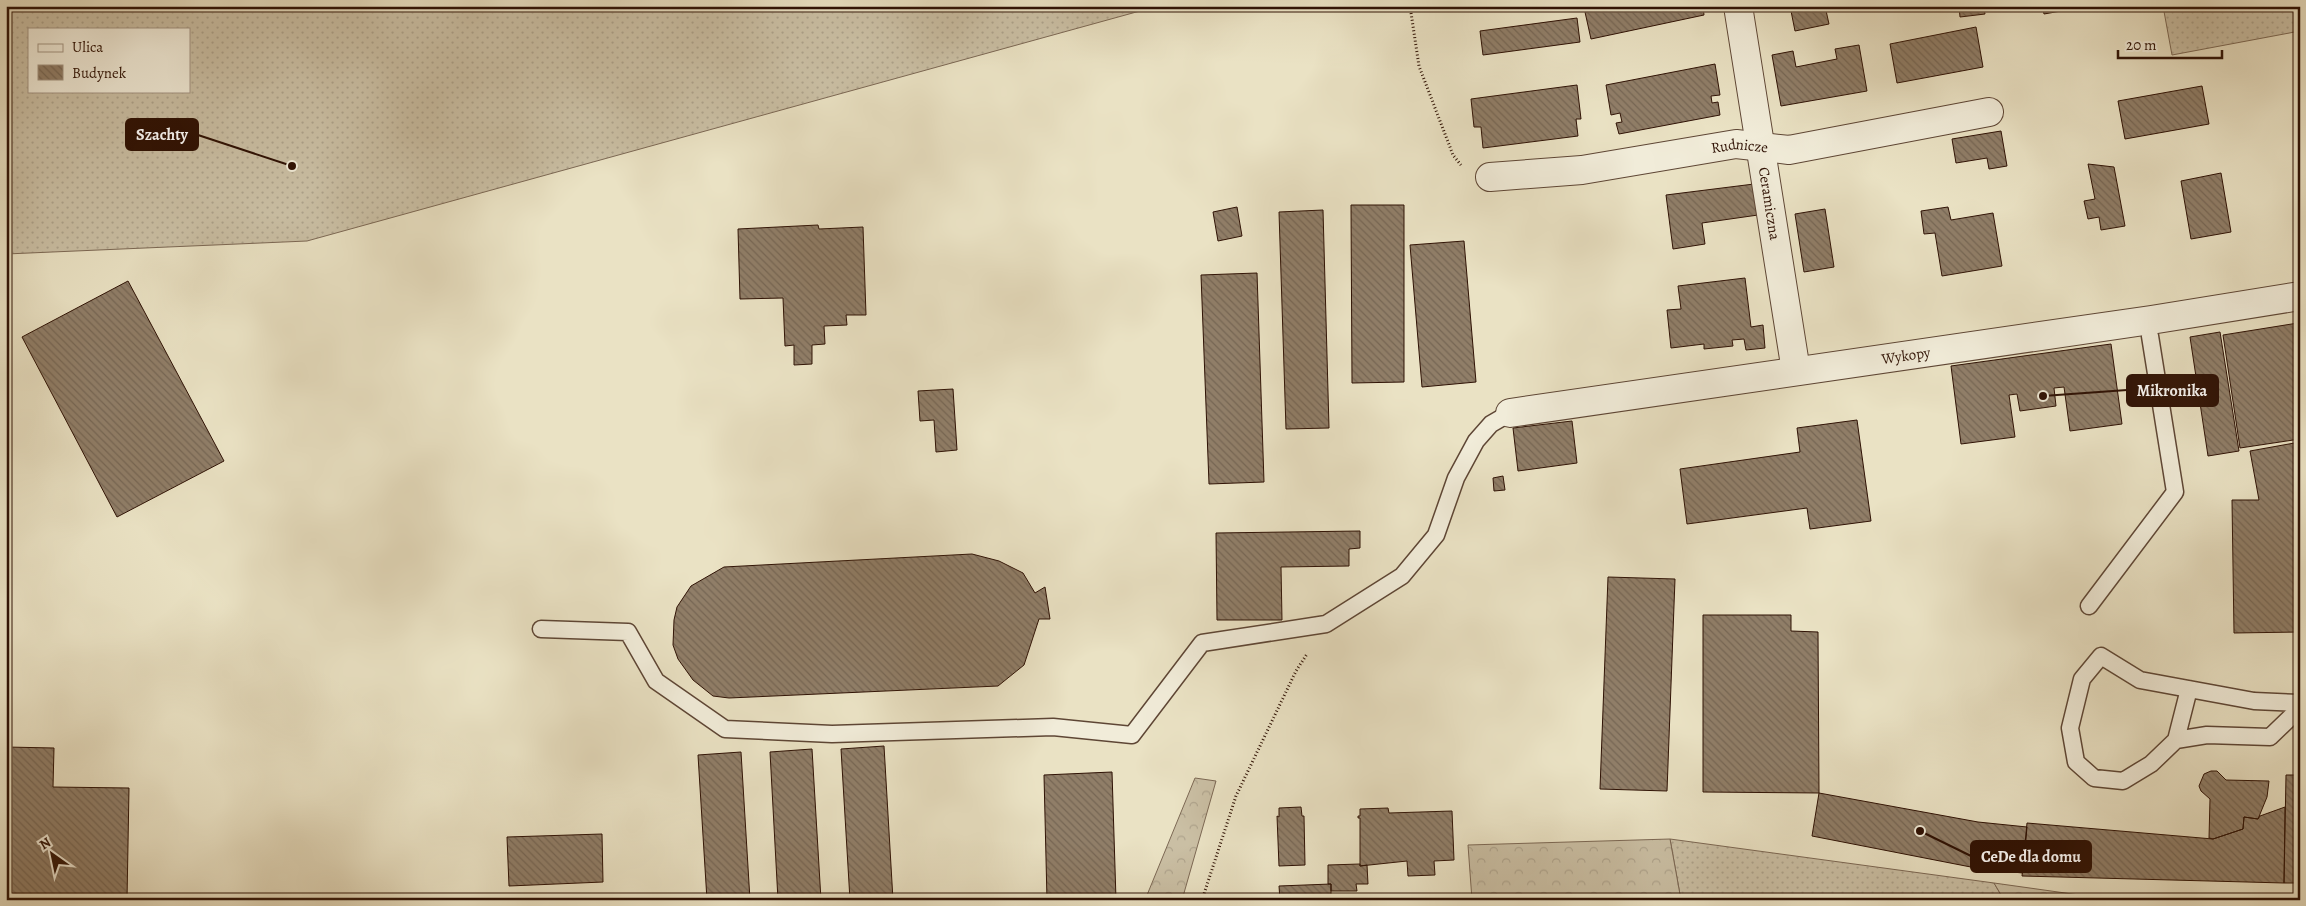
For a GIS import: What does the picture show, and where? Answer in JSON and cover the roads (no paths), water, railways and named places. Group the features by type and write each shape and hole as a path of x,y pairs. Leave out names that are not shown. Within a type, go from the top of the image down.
{"street":[{"name":"Ceramiczna","path":"1738,6 1796,371"},
{"name":"Rudnicze","path":"1490,177 1582,170 1736,144 1789,150 1989,112"},
{"name":"Wykopy","path":"1510,413 2300,296"}],"lane":[{"path":"2089,606 2175,492 2150,336"},
{"path":"541,629 628,632 656,681 725,729 832,734 1054,727 1132,735 1202,643 1326,624 1402,576 1436,535 1456,478 1476,441 1491,424 1510,413"},
{"path":"2189,689 2176,740 2151,764 2123,781 2094,778 2076,762 2070,728 2082,680 2101,656 2140,680 2254,700 2300,702"},
{"path":"2176,740 2207,735 2270,737 2300,708"}],"place":[{"name":"Szachty","path":"292,166"},
{"name":"Mikronika","path":"2043,396"},
{"name":"CeDe dla domu","path":"1920,831"}]}
